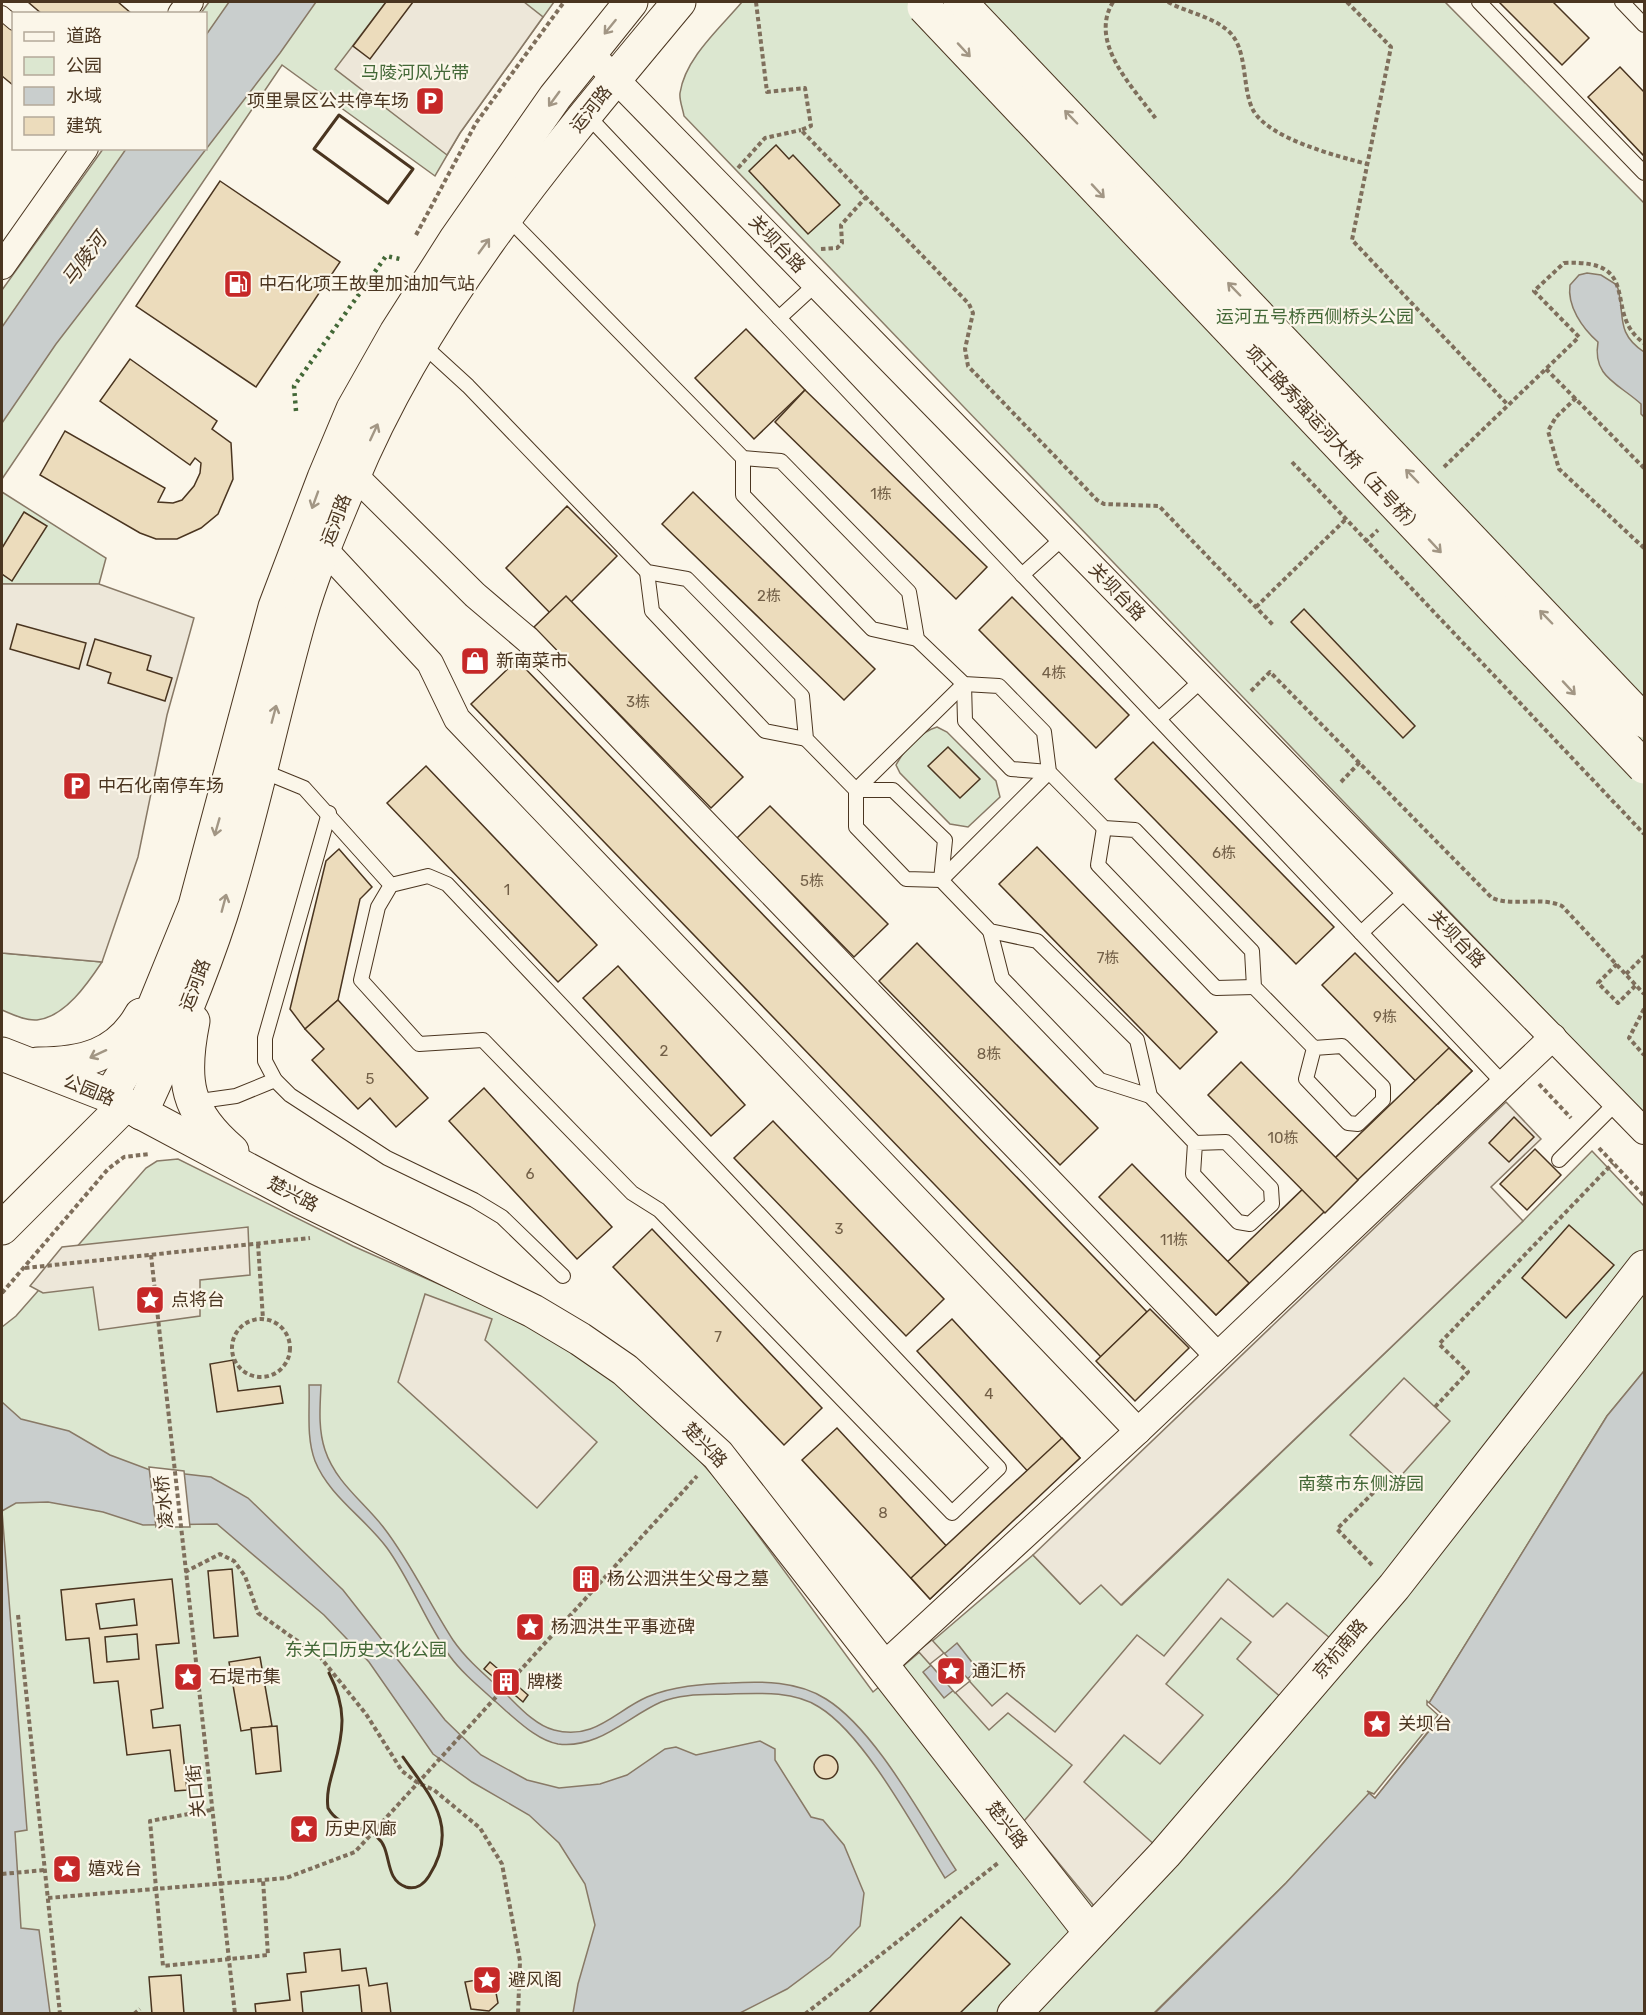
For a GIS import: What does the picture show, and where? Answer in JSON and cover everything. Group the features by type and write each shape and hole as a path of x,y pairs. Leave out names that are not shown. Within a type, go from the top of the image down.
{"street":[{"name":"运河路","path":"2,1228 126,1105 133,1058 195,946 195,906 247,766 275,608 313,544 342,470 353,409 409,338 494,209 555,97 631,2"},
{"name":"运河路","path":"494,209 586,114 679,2"},
{"name":"项王路秀强运河大桥（五号桥）","path":"960,2 1644,721"},
{"name":"项王路秀强运河大桥（五号桥）","path":"924,7 1644,767"},
{"name":"关坝台路","path":"590,53 1644,1131"},
{"path":"2,266 84,150"},
{"path":"342,470 475,595 528,640 1217,1355"},
{"path":"313,544 430,663 457,719 1138,1431"},
{"path":"12,1059 81,1061 121,1042 195,946"},
{"path":"195,946 189,1048 191,1102 210,1132 268,1181"},
{"path":"883,1666 1138,1431 1553,1037"},
{"name":"公园路","path":"12,1059 126,1105 164,1143"},
{"name":"楚兴路","path":"164,1143 268,1181 381,1239 533,1311 580,1338 625,1370 718,1455 1090,1932"},
{"name":"京杭南路","path":"1014,2013 1165,1854 1394,1587 1644,1267"}],"lane":[{"path":"1479,2 1644,173"},
{"path":"1622,2 1644,25"},
{"path":"586,114 1504,1084"},
{"path":"494,209 743,458 781,461 909,592 917,639"},
{"path":"780,318 816,284"},
{"path":"409,338 468,386 647,572 687,579 802,696 806,739"},
{"path":"743,458 743,495 872,629 917,639 964,684 999,687 1044,732 1049,772 1104,828 1135,830 1252,951 1254,987 1314,1048 1342,1046 1383,1087 1383,1100 1358,1124 1348,1123 1306,1079 1314,1048"},
{"path":"1023,575 1064,537"},
{"path":"647,572 651,611 765,731 806,739 856,790 856,827 906,879 941,880 990,931 1002,978 1100,1080 1150,1096 1195,1143 1193,1174 1238,1222 1250,1224 1272,1204 1271,1188 1226,1142 1195,1143"},
{"path":"1159,719 1203,679"},
{"path":"964,684 965,721 1011,769 1049,772"},
{"path":"856,790 964,684"},
{"path":"247,766 304,788 329,813 391,885"},
{"path":"941,880 1049,772"},
{"path":"856,790 893,790 945,840 941,880"},
{"path":"329,813 265,1038 265,1061 275,1080 290,1095 387,1158 474,1200 501,1217 563,1276"},
{"path":"1104,828 1098,865 1216,988 1254,987"},
{"path":"428,876 447,884 999,1468 952,1513 659,1210 632,1193 483,1040 419,1044 361,980 378,907 391,885 428,876"},
{"path":"1361,933 1408,889"},
{"path":"990,931 1037,941 1137,1040 1150,1096"},
{"path":"191,1102 236,1096 275,1080"},
{"path":"1559,1160 1617,1102"}],"path":[{"path":"416,235 476,123 564,2"},
{"path":"745,177 738,169 765,138 811,126 805,88 767,92 756,2"},
{"path":"1113,2 1104,21 1105,38 1123,74 1156,118"},
{"path":"1168,2 1227,29 1239,53 1253,111 1264,122 1320,152 1367,164"},
{"path":"1347,2 1391,47 1352,240 1508,405"},
{"path":"801,130 969,304 974,313 965,349 968,366 1097,500 1104,504 1159,506 1274,626"},
{"path":"813,247 828,250 837,248 843,237 842,225 866,197"},
{"path":"1441,470 1579,337 1534,291 1564,263 1600,263 1617,276 1623,285 1629,329 1644,343"},
{"path":"1546,369 1644,468"},
{"path":"1576,398 1556,417 1548,431 1559,469 1644,548"},
{"path":"1292,462 1365,542 1644,834"},
{"path":"1256,607 1345,520"},
{"path":"1365,542 1382,526"},
{"path":"1247,695 1270,672 1492,898 1500,902 1551,901 1562,906 1644,994"},
{"path":"1337,786 1360,762"},
{"path":"1626,974 1644,956"},
{"path":"1617,964 1598,983 1618,1003 1636,984"},
{"path":"1644,1009 1629,1038 1644,1055"},
{"path":"2,1293 108,1169 124,1157 147,1153 164,1143"},
{"path":"1435,1407 1468,1372 1439,1344 1613,1162"},
{"path":"24,1268 320,1238 310,1233"},
{"path":"258,1244 264,1319"},
{"name":"凌水桥","path":"151,1255 185,1569"},
{"path":"264,1319 281,1326 288,1334 291,1353 281,1370 264,1378 245,1373 233,1357 232,1348 238,1330 245,1323 264,1319"},
{"path":"48,1898 286,1878 354,1852 704,1468"},
{"path":"1392,1474 1336,1529 1394,1587"},
{"path":"185,1569 220,1554 234,1561 245,1576 258,1613 320,1657 366,1714 402,1771 418,1783 434,1790 480,1828 501,1864 520,1961 518,2013"},
{"name":"关口街","path":"185,1569 235,2013"},
{"path":"18,1615 60,2013"},
{"path":"211,1810 150,1821 163,1966 268,1955 263,1880"},
{"path":"805,2013 1004,1859"},
{"path":"2,1874 45,1870"},
{"path":"134,2013 140,2009"}],"green space":[{"name":"马陵河风光带","path":"209,2 554,2 460,133 435,176 282,65 2,479 2,290 102,150 207,150 207,12 202,12"},
{"name":"运河五号桥西侧桥头公园","path":"742,2 1445,2 1644,203 1644,1114 684,116 680,93 689,68 696,55"},
{"path":"2,492 106,558 99,584 2,584"},
{"path":"937,727 947,732 996,781 1000,797 968,827 950,824 900,773 896,765 913,742"},
{"path":"2,953 102,962 83,989 66,1006 47,1018 32,1020 2,1010"},
{"name":"东关口历史文化公园","path":"1592,1151 1644,1206 1644,1249 1357,1613 1644,1292 1644,1371 1607,1416 1429,1703 1442,1714 1375,1798 1369,1794 1286,1883 1154,2013 2,2014 2,1327 16,1316 146,1168 157,1161 178,1159 353,1246 524,1322 589,1359 674,1431 722,1486 873,1692 1033,1555 1080,1604 1101,1584 1122,1605 1523,1221"}],"shaded area":[{"name":"项里景区公共停车场","path":"386,2 524,2 543,17 460,133 447,155 335,69"},
{"name":"中石化南停车场","path":"2,584 99,584 194,618 167,715 138,857 102,962 2,953"},
{"path":"1506,1102 1541,1139 1491,1187 1523,1221 1121,1605 1101,1585 1080,1604 1033,1555"},
{"path":"248,1227 250,1275 200,1280 200,1316 99,1330 93,1287 43,1293 30,1286 62,1247"},
{"path":"425,1294 492,1319 485,1340 597,1442 537,1508 398,1382"},
{"path":"1404,1378 1450,1421 1398,1479 1350,1435"},
{"path":"1228,1579 1273,1617 1287,1603 1341,1647 1292,1707 1237,1659 1251,1642 1221,1618 1166,1684 1203,1715 1160,1764 1124,1735 1084,1782 1165,1854 1104,1918 1024,1821 1072,1765 1008,1713 989,1730 918,1651 932,1640 992,1706 1007,1693 1055,1732 1137,1635 1164,1656"}],"water":[{"path":"229,2 316,2 207,148 207,34"},
{"name":"马陵河","path":"125,150 205,150 56,344 2,423 2,327"},
{"path":"1587,273 1601,275 1617,285 1625,330 1628,337 1644,352 1644,417 1641,414 1641,404 1603,371 1597,354 1598,342 1586,330 1573,309 1570,285 1579,275"},
{"path":"1644,1371 1644,2013 1154,2014 1286,1883 1369,1793 1375,1798 1442,1715 1429,1703 1607,1416"},
{"path":"309,1385 321,1385 321,1434 325,1450 336,1472 394,1541 444,1626 465,1656 535,1721 554,1730 581,1731 604,1723 647,1697 667,1690 698,1685 767,1682 804,1689 826,1699 845,1713 863,1732 897,1777 956,1870 945,1878 888,1785 854,1739 836,1720 819,1707 799,1698 753,1693 678,1697 648,1708 600,1737 573,1744 551,1742 530,1731 455,1663 440,1642 387,1548 338,1496 321,1474 310,1443"},
{"path":"2,1402 21,1419 69,1431 110,1455 150,1470 211,1477 248,1498 343,1590 445,1720 481,1755 527,1780 559,1788 600,1784 627,1775 665,1749 676,1747 696,1755 760,1741 775,1749 775,1760 811,1817 823,1820 844,1845 864,1893 860,1926 830,1957 787,1989 740,2013 573,2013 578,1984 595,1925 585,1884 559,1843 529,1815 472,1782 433,1754 369,1662 324,1615 217,1524 143,1525 103,1512 48,1502 16,1503 2,1511"},
{"path":"2,1511 27,1830 15,1832 21,1928 39,1930 50,2013 2,2013"},
{"path":"957,1643 978,1670 944,1698 923,1672"}],"pier":[{"path":"149,1467 184,1471 190,1527 156,1527"},
{"name":"通汇桥","path":"944,1653 970,1681 955,1693 930,1664"},
{"path":"1427,1701 1442,1714 1375,1798 1367,1791 1374,1794 1438,1715 1427,1705"}],"building":[{"path":"28,2 118,2 130,12 40,12"},
{"path":"386,2 413,2 370,59 353,46"},
{"path":"1499,2 1553,2 1589,38 1562,65"},
{"path":"2,20 12,28 12,84 2,76"},
{"path":"1620,67 1644,92 1644,156 1588,97"},
{"path":"776,145 789,159 793,155 840,205 808,234 749,171"},
{"name":"中石化项王故里加油加气站","path":"220,181 340,262 256,387 136,306"},
{"path":"746,329 805,390 754,439 695,378"},
{"path":"130,359 217,421 212,429 231,443 233,479 218,514 201,528 177,539 156,539 140,533 40,475 65,431 165,488 158,502 173,503 182,500 194,486 200,473 201,463 195,458 190,465 100,401"},
{"path":"805,390 987,567 956,599 775,422"},
{"path":"693,492 875,669 844,700 662,524"},
{"path":"567,506 617,556 555,618 506,568"},
{"path":"24,512 47,526 12,581 2,574 2,548"},
{"path":"566,596 743,777 711,808 534,627"},
{"path":"1012,597 1129,715 1096,748 979,630"},
{"path":"1304,609 1415,726 1403,738 1291,622"},
{"path":"17,624 86,643 79,669 10,649"},
{"path":"95,639 151,656 147,670 172,678 165,701 108,683 111,673 87,665"},
{"path":"517,660 1147,1312 1101,1357 471,704"},
{"path":"1153,742 1334,927 1296,964 1115,779"},
{"path":"948,747 980,779 960,798 928,766"},
{"path":"426,766 597,945 558,982 387,803"},
{"path":"770,806 888,924 854,957 737,838"},
{"path":"1037,847 1217,1032 1180,1069 999,884"},
{"path":"339,849 372,887 360,899 338,1000 305,1029 290,1009 326,861"},
{"path":"917,943 1098,1128 1060,1165 879,981"},
{"path":"1355,953 1472,1071 1438,1104 1322,985"},
{"path":"618,966 745,1105 711,1136 583,998"},
{"path":"338,1000 428,1098 396,1127 370,1098 358,1109 312,1060 324,1049 305,1029"},
{"path":"1449,1048 1472,1071 1216,1315 1195,1293"},
{"path":"1241,1062 1358,1180 1325,1213 1208,1095"},
{"path":"484,1088 612,1227 577,1259 449,1121"},
{"path":"1514,1117 1534,1137 1509,1162 1489,1143"},
{"path":"773,1121 944,1299 906,1336 734,1158"},
{"path":"1535,1149 1561,1175 1527,1210 1500,1184"},
{"path":"1132,1164 1249,1283 1216,1315 1099,1197"},
{"path":"1569,1225 1614,1265 1566,1318 1522,1278"},
{"path":"652,1229 822,1408 784,1445 613,1267"},
{"path":"1150,1309 1189,1348 1135,1401 1096,1361"},
{"path":"952,1319 1080,1458 1045,1490 917,1351"},
{"path":"233,1360 238,1391 280,1386 283,1403 217,1412 210,1364"},
{"path":"837,1428 965,1566 930,1599 802,1460"},
{"path":"1062,1438 1080,1458 930,1599 911,1578"},
{"path":"232,1569 238,1636 214,1638 208,1571"},
{"path":"172,1579 179,1643 156,1645 163,1708 151,1710 153,1728 180,1725 187,1790 175,1791 170,1750 127,1755 118,1681 94,1683 89,1638 66,1640 61,1590","holes":["134,1599 137,1625 100,1629 96,1604","137,1634 139,1659 107,1662 105,1637"]},
{"path":"260,1657 272,1726 241,1731 229,1662"},
{"name":"牌楼","path":"490,1662 528,1695 523,1702 484,1669"},
{"path":"277,1726 281,1771 256,1774 251,1728"},
{"path":"826,1755 835,1758 838,1767 835,1776 826,1779 817,1776 814,1767 817,1758"},
{"path":"961,1917 1010,1964 959,2014 868,2014"},
{"path":"340,1949 342,1971 366,1968 369,1986 387,1983 391,2014 362,2014 359,1985 301,1992 303,2014 256,2014 255,2004 290,2000 287,1974 306,1972 304,1953"},
{"path":"181,1975 184,2014 152,2014 149,1977"},
{"path":"493,1977 498,2003 489,2011 471,2009 465,1982"}],"hedge":[{"path":"296,411 294,386 386,256 400,259"}],"wall":[{"path":"339,115 413,169 388,203 314,149 339,115"},
{"path":"329,1673 339,1697 342,1731 329,1788 328,1808 344,1823 377,1837 385,1849 394,1878 406,1887 413,1888 427,1879 438,1858 442,1842 442,1827 432,1799 403,1757"}],"place":[{"name":"项里景区公共停车场","path":"430,101"},
{"name":"中石化项王故里加油加气站","path":"238,284"},
{"name":"新南菜市","path":"475,661"},
{"name":"中石化南停车场","path":"77,786"},
{"name":"点将台","path":"150,1300"},
{"name":"杨公泗洪生父母之墓","path":"586,1579"},
{"name":"杨泗洪生平事迹碑","path":"530,1627"},
{"name":"通汇桥","path":"951,1671"},
{"name":"石堤市集","path":"188,1677"},
{"name":"牌楼","path":"506,1682"},
{"name":"关坝台","path":"1377,1724"},
{"name":"历史风廊","path":"304,1829"},
{"name":"嬉戏台","path":"67,1869"},
{"name":"避风阁","path":"487,1980"}],"park label":[{"name":"南蔡市东侧游园","path":"1361,1484"}]}
